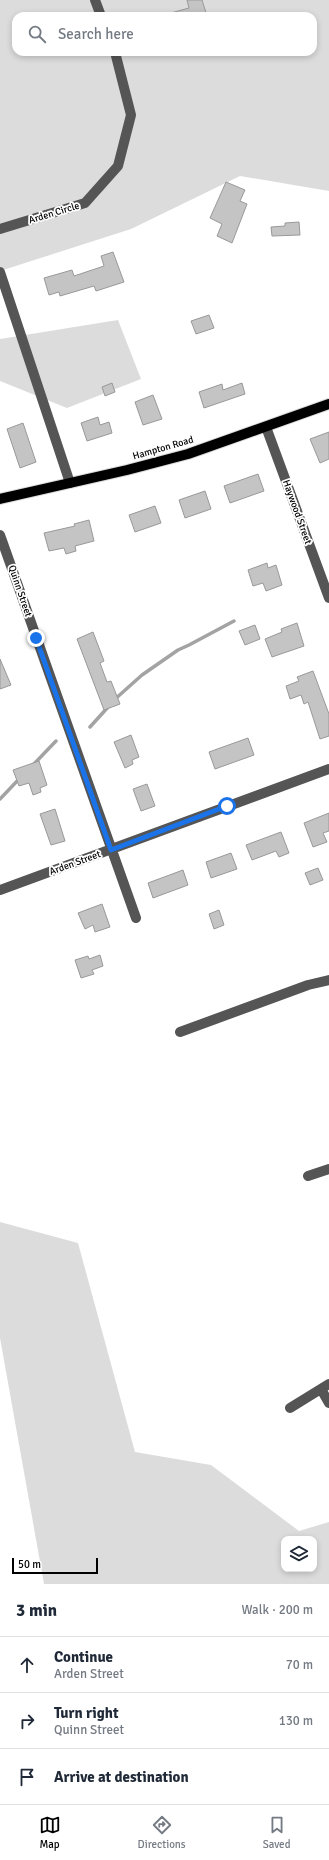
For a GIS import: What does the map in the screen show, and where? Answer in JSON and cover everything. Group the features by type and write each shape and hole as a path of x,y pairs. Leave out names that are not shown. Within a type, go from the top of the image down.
{"main road":[{"name":"Hampton Road","path":"0,499 188,454 329,404"}],"street":[{"path":"95,0 100,12"},
{"name":"Arden Circle","path":"0,229 85,203 118,166 131,115 116,56"},
{"path":"0,272 70,483"},
{"name":"Haywood Street","path":"266,427 329,598"},
{"name":"Quinn Street","path":"0,534 136,918"},
{"name":"Arden Street","path":"0,890 329,768"},
{"path":"180,1032 308,985 329,980"},
{"path":"308,1176 329,1168"},
{"path":"290,1408 325,1387 329,1403"}],"shaded area":[{"path":"0,0 329,0 329,191 240,176 131,229 0,271"},
{"path":"118,320 141,379 67,408 0,381 0,339"},
{"path":"0,1222 78,1243 135,1452 211,1465 299,1531 329,1522 329,1584 44,1584 0,1338"}],"building":[{"path":"187,0 202,0 206,12 175,12 189,8"},
{"path":"226,182 245,190 240,201 247,204 232,243 217,236 222,224 210,218"},
{"path":"299,222 300,235 272,236 271,227 285,226 285,223"},
{"path":"113,252 124,282 96,291 94,286 60,296 59,292 49,295 44,278 72,270 74,276 104,266 101,256"},
{"path":"209,315 214,328 196,334 191,321"},
{"path":"112,383 115,392 105,396 102,387"},
{"path":"242,383 245,394 204,408 199,392 222,384 223,390"},
{"path":"153,395 162,419 143,425 135,402"},
{"path":"98,417 100,425 109,422 112,433 87,441 81,423"},
{"path":"23,423 36,462 20,468 7,429"},
{"path":"329,432 329,459 320,463 310,439"},
{"path":"258,474 264,491 230,503 224,486"},
{"path":"205,491 211,509 185,518 179,500"},
{"path":"155,506 161,523 135,532 129,515"},
{"path":"89,520 94,541 75,546 76,551 66,554 64,548 49,551 44,533 75,526 74,524"},
{"path":"267,563 268,568 276,565 282,585 266,591 263,583 253,586 248,570"},
{"path":"297,623 304,646 272,657 265,639 282,632 281,629"},
{"path":"255,625 260,639 245,645 239,631"},
{"path":"93,632 104,661 100,663 107,682 111,681 120,704 104,710 77,639"},
{"path":"0,659 11,685 0,689"},
{"path":"313,671 329,714 329,736 320,739 308,702 304,704 301,695 290,699 286,686 299,681 297,677"},
{"path":"131,735 139,757 132,760 133,764 125,768 114,742"},
{"path":"248,738 254,755 215,769 209,752"},
{"path":"39,761 47,785 40,788 41,792 33,795 29,783 19,786 13,770"},
{"path":"147,784 155,806 141,811 133,789"},
{"path":"55,809 65,841 51,845 40,814"},
{"path":"329,813 329,831 323,833 327,842 313,847 304,823"},
{"path":"281,832 289,853 279,857 276,851 252,860 246,845"},
{"path":"231,853 237,869 211,878 206,862"},
{"path":"318,868 323,880 310,885 305,873"},
{"path":"183,870 188,885 153,898 148,883"},
{"path":"102,904 110,927 95,932 93,925 85,929 78,913"},
{"path":"219,910 224,925 214,929 209,914"},
{"path":"100,955 103,966 92,970 94,974 81,978 75,960 88,956 89,959"}],"waterway":[{"path":"114,700 142,675 178,650 234,621"},
{"path":"90,727 109,706"},
{"path":"33,765 56,741"},
{"path":"0,799 20,778"}],"route":[{"path":"36,638 111,850 227,806"}]}
